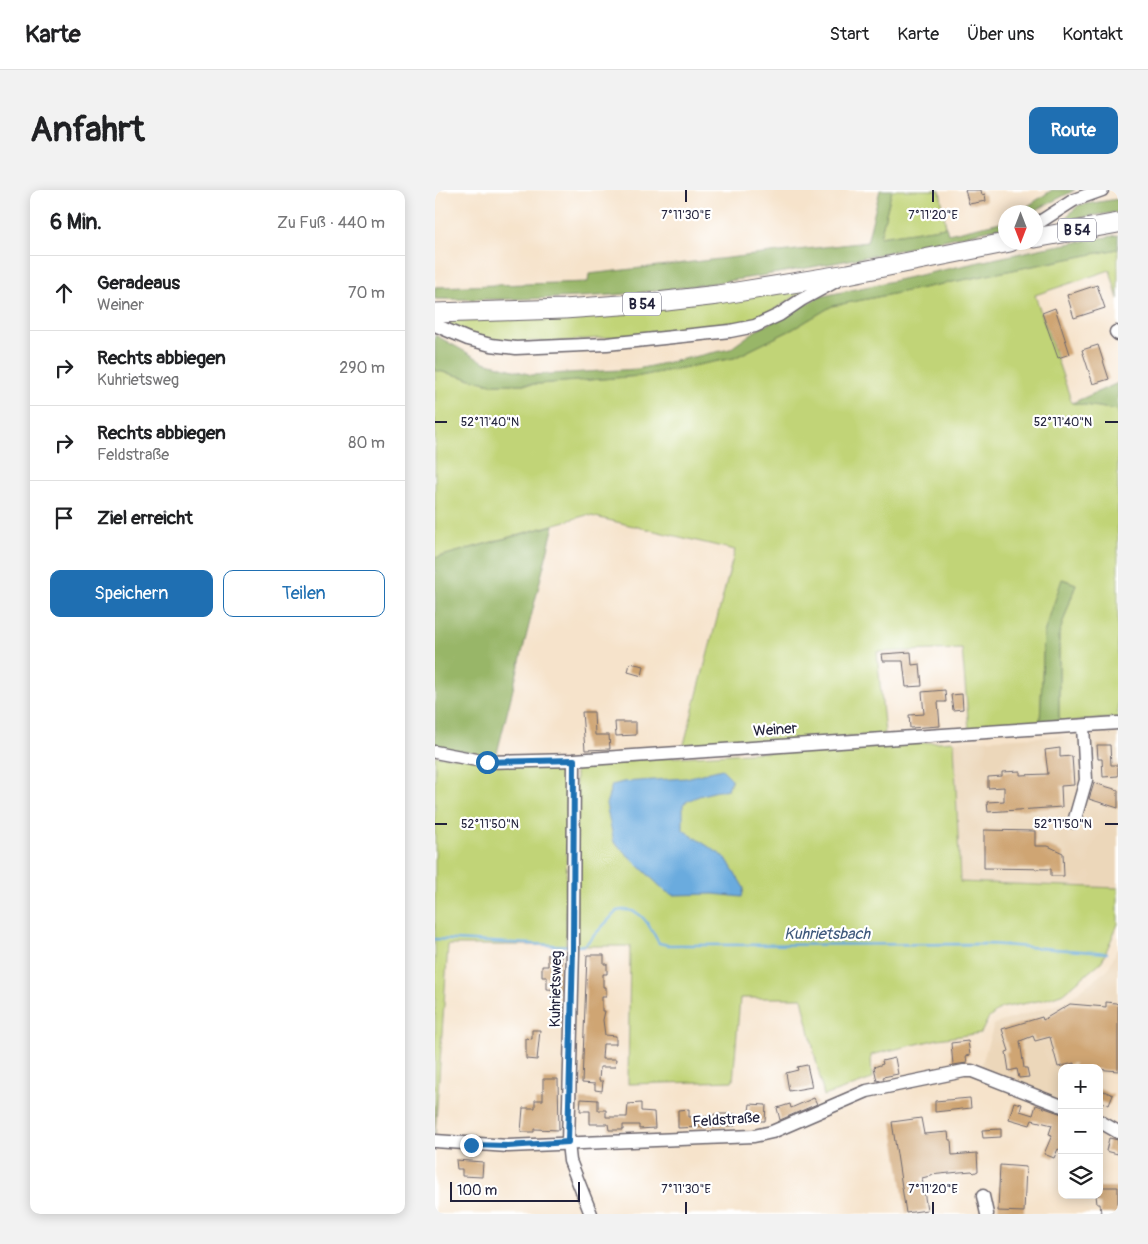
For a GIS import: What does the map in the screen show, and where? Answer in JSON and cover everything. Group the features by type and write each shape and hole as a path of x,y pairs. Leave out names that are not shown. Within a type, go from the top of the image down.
{"highway":[{"name":"B 54","path":"1043,237 1118,223"},
{"name":"B 54","path":"435,314 564,309 649,303 736,293 848,274 998,244"}],"street":[{"path":"1043,220 1074,200 1102,190"},
{"path":"435,325 468,339 491,345 515,348 607,344 730,331 755,326 848,274"},
{"name":"Weiner","path":"435,752 487,762 574,760 1118,723"},
{"path":"1074,822 1086,780 1083,726"},
{"name":"Kuhrietsweg","path":"574,760 573,950 568,1142 570,1161 591,1214"},
{"name":"Feldstraße","path":"435,1141 508,1146 568,1142 754,1136 772,1132 867,1091 964,1071 972,1071 1058,1104"},
{"path":"1103,1124 1118,1132"},
{"path":"983,1196 987,1214"}],"shaded area":[{"path":"1118,733 1118,888 960,882 954,741"},
{"path":"1118,947 1118,1075 1103,1073 1103,1064 1058,1064 1058,1103 979,1073 994,1024 1065,1002 1108,969"}],"green space":[{"path":"880,190 892,190 880,237 946,227 948,234 998,223 998,228 886,253 806,268 654,291 560,298 435,299 435,287 588,282 589,274 867,242"},
{"path":"892,190 940,190 946,227 880,237"},
{"path":"1052,190 1075,190 1043,206 1030,205"},
{"path":"1118,199 1118,212 1063,220 1079,205"},
{"path":"1118,235 1118,249 832,306 793,329 734,358 640,376 538,384 491,384 435,370 435,335 484,362 532,375 637,369 730,349 755,331 819,297 1035,250 1043,250 1044,248"},
{"path":"1118,249 1118,299 1110,270 1035,295 1072,403 1118,410 1118,718 1059,722 1059,634 1076,584 1063,579 1044,633 1040,723 969,729 962,649 877,652 885,734 683,748 735,550 587,515 435,558 435,370 491,384 538,384 640,376 734,358 793,329 832,306"},
{"path":"807,289 767,314 751,321 733,325 663,333 563,341 505,342 481,338 435,319"},
{"path":"1118,383 1118,410 1072,403"},
{"path":"554,525 496,757 435,746 435,558"},
{"path":"1062,579 1076,584 1059,634 1059,722 1040,723 1044,633"},
{"path":"954,741 960,882 1118,888 1118,924 1102,961 1064,993 1043,1000 1001,1008 988,1019 981,1033 938,1039 871,1055 872,1079 824,1096 802,998 740,998 733,1081 628,1084 630,946 575,946 576,763"},
{"path":"435,756 567,765 566,945 448,945 435,1136"}],"water":[{"path":"722,769 732,779 728,789 699,796 683,804 683,830 726,858 744,888 742,897 713,894 673,895 665,891 614,842 606,804 612,785 623,782 686,778"}],"building":[{"path":"965,190 981,190 982,195 985,194 986,201 969,204"},
{"path":"1097,285 1105,308 1074,318 1067,295"},
{"path":"1055,308 1070,354 1058,358 1042,313"},
{"path":"1098,345 1109,379 1093,384 1082,350"},
{"path":"911,652 912,665 920,664 922,686 906,687 903,661 883,661 882,654"},
{"path":"630,663 644,666 642,676 628,672"},
{"path":"945,690 946,702 938,702 940,726 910,728 909,715 924,714 922,692"},
{"path":"962,694 963,709 953,710 951,695"},
{"path":"582,712 594,712 595,735 609,735 610,749 585,750"},
{"path":"615,722 636,722 636,735 616,736"},
{"path":"1097,745 1110,745 1111,765 1118,765 1118,776 1103,777 1102,759 1098,759"},
{"path":"1060,748 1060,757 1072,756 1074,785 1061,786 1062,807 988,812 987,802 1004,801 1004,787 988,788 988,777 1002,776 1002,772 1020,771 1020,775 1048,774 1045,750"},
{"path":"1094,783 1118,790 1118,808 1089,799"},
{"path":"984,830 1035,831 1035,846 1048,846 1063,853 1064,876 1051,876 1051,869 984,868"},
{"path":"548,954 561,954 561,990 547,989 547,977 542,977 542,966 548,966"},
{"path":"587,955 604,955 604,964 607,964 607,974 603,974 603,987 606,987 606,997 602,997 602,1011 605,1011 603,1020 605,1035 616,1036 616,1044 603,1044 602,1059 616,1059 615,1067 600,1067 599,1081 603,1081 602,1091 595,1090 595,1084 582,1083"},
{"path":"1106,1002 1118,1005 1118,1071 1103,1070 1103,1064 1058,1064 1058,1067 1050,1037 1035,1041 1033,1036 1020,1041 1024,1068 1027,1068 1029,1077 1019,1078 1017,1069 1009,1071 1006,1052 1009,1051 1002,1029 1042,1017 1043,1020 1070,1004 1106,1007"},
{"path":"532,1030 540,1030 537,1060 526,1059 526,1038 532,1039"},
{"path":"968,1041 970,1055 966,1056 967,1063 953,1065 951,1043"},
{"path":"895,1058 898,1074 883,1077 884,1079 877,1081 874,1067 883,1064 882,1061"},
{"path":"807,1065 812,1087 789,1091 786,1073 798,1070 797,1067"},
{"path":"543,1079 558,1079 559,1130 534,1129 534,1132 521,1132 523,1108 535,1108 535,1100 543,1100"},
{"path":"1103,1091 1113,1095 1109,1105 1103,1103"},
{"path":"814,1098 817,1104 780,1120 777,1108 790,1104 791,1108"},
{"path":"970,1098 971,1108 935,1112 935,1101"},
{"path":"581,1099 598,1100 598,1110 606,1110 606,1117 627,1117 628,1104 641,1103 641,1111 654,1112 655,1128 639,1129 639,1125 623,1125 623,1130 609,1130 608,1124 590,1124 590,1111 580,1111"},
{"path":"1014,1102 1022,1104 1020,1111 1033,1115 1036,1105 1058,1113 1058,1149 1054,1158 1044,1154 1052,1135 1049,1134 1052,1125 1032,1120 1030,1125 1009,1119"},
{"path":"750,1104 766,1105 765,1121 748,1118"},
{"path":"689,1109 689,1117 735,1114 735,1126 678,1128 678,1110"},
{"path":"921,1118 924,1134 948,1132 949,1140 951,1140 952,1155 977,1153 978,1171 974,1173 972,1171 930,1175 922,1178 927,1210 906,1213 892,1122"},
{"path":"1001,1129 1001,1137 983,1138 982,1130"},
{"path":"1109,1138 1118,1140 1118,1154 1106,1151"},
{"path":"456,1160 483,1162 482,1177 462,1176 462,1169 457,1169"},
{"path":"1000,1165 1026,1167 1024,1212 998,1211"},
{"path":"1103,1187 1118,1187 1118,1214 1101,1214 1100,1204 1097,1204 1096,1199 1103,1199"}],"waterway":[{"name":"Kuhrietsbach","path":"578,946 585,945 617,911 626,910 633,911 644,918 659,943 668,945 990,944 1107,953"},
{"name":"Kuhrietsbach","path":"435,939 569,946"}],"route":[{"path":"471,1145 508,1146 568,1142 573,950 574,760 487,762"}]}
